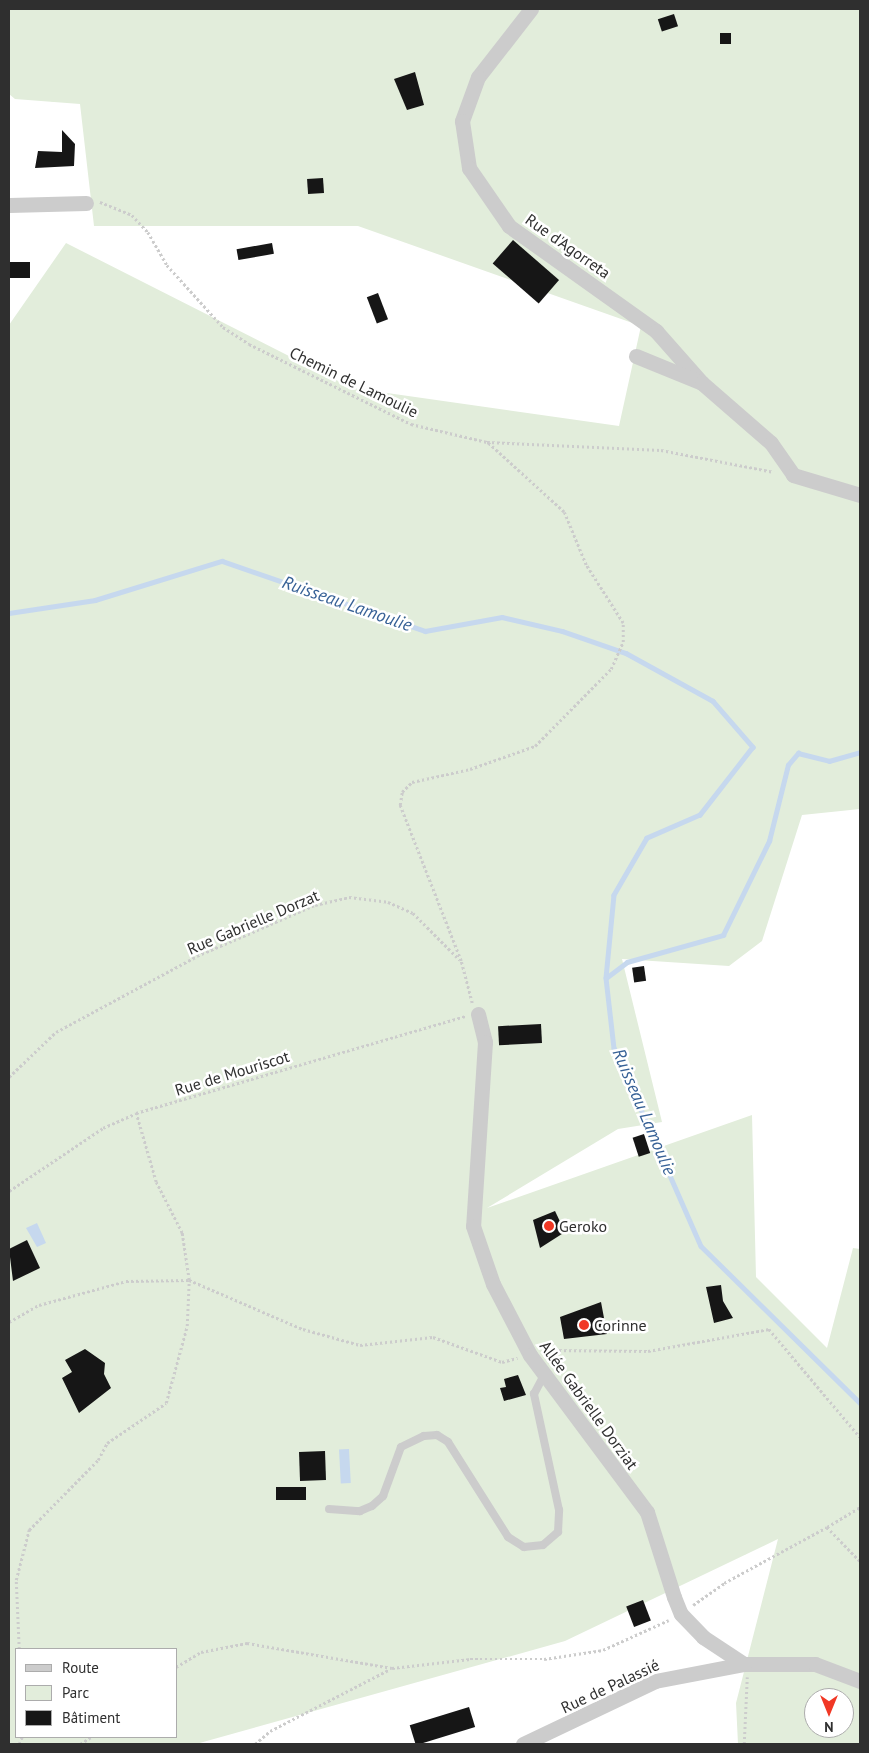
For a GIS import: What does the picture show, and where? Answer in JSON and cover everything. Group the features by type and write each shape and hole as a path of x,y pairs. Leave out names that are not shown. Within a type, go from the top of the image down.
{"street":[{"name":"Rue d'Agorreta","path":"531,9 478,77 462,122 469,168 509,226 656,331 702,383 771,443 793,475"},
{"path":"9,205 86,203"},
{"name":"Rue d'Agorreta","path":"636,356 702,383"},
{"path":"793,475 860,496"},
{"name":"Allée Gabrielle Dorziat","path":"478,1014 485,1042 473,1226 493,1284 530,1355 647,1512 681,1614 703,1637 748,1664"},
{"path":"748,1664 815,1664 860,1681"},
{"name":"Rue de Palassié","path":"523,1744 655,1681 748,1664"}],"lane":[{"path":"328,1509 360,1511 372,1506 383,1496 401,1447 424,1436 437,1435 448,1442 508,1538 524,1547 543,1545 558,1532 560,1510 534,1394 544,1375"}],"path":[{"name":"Chemin de Lamoulie","path":"86,203 103,202 132,216 200,306 249,344 411,424 487,442 660,450 793,475"},
{"path":"461,961 400,805 402,792 412,782 470,769 535,746 611,669 622,642 623,623 586,565 564,512 487,442"},
{"name":"Rue Gabrielle Dorzat","path":"9,1077 56,1032 197,956 323,903 349,897 388,902 414,913 461,961 478,1014"},
{"name":"Rue de Mouriscot","path":"9,1191 103,1128 136,1114 478,1014"},
{"path":"19,1648 16,1580 29,1530 98,1460 107,1443 166,1402 187,1326 189,1280 182,1233 156,1182 136,1114"},
{"path":"9,1322 39,1306 126,1281 189,1280 303,1329 360,1345 433,1337 502,1362 546,1349 648,1351 769,1329 860,1437"},
{"path":"178,1666 201,1652 247,1643 392,1668 603,1650 681,1614 724,1583 860,1507"},
{"path":"827,1527 860,1561"},
{"path":"744,1744 744,1686 748,1664"},
{"path":"255,1744 270,1731 392,1668"}],"green space":[{"path":"9,9 860,9 860,809 802,815 762,941 729,966 622,959 662,1122 618,1129 487,1208 752,1115 756,1277 827,1348 853,1248 860,1249 860,1744 738,1744 736,1703 778,1539 565,1641 196,1744 9,1744 9,325 66,243 352,388 619,426 641,326 358,226 94,226 80,104 15,99 9,94"}],"water":[{"path":"37,1223 46,1243 37,1247 26,1228"},
{"path":"349,1449 351,1483 341,1483 339,1450"}],"building":[{"path":"674,14 678,26 662,32 658,19"},
{"path":"720,33 731,33 731,44 720,44"},
{"path":"415,72 424,105 407,110 394,79"},
{"path":"62,130 75,144 74,166 35,168 38,151 62,152"},
{"path":"323,178 324,193 308,194 307,179"},
{"path":"513,240 559,280 539,303 493,263"},
{"path":"272,243 274,254 238,260 237,249"},
{"path":"9,262 30,262 30,278 9,278"},
{"path":"378,293 388,319 377,323 367,297"},
{"path":"644,966 646,981 634,983 632,968"},
{"path":"541,1024 542,1043 499,1045 498,1026"},
{"path":"644,1134 650,1153 639,1157 633,1138"},
{"name":"Geroko","path":"555,1211 565,1232 540,1248 533,1220"},
{"path":"27,1240 40,1268 13,1281 9,1249"},
{"path":"721,1285 723,1301 733,1318 714,1323 706,1287"},
{"name":"Corinne","path":"601,1302 607,1334 564,1339 560,1317"},
{"path":"85,1349 105,1363 104,1374 111,1388 79,1413 62,1378 72,1372 65,1360"},
{"path":"518,1375 526,1395 504,1401 500,1388 506,1387 504,1379"},
{"path":"325,1451 326,1480 300,1481 299,1452"},
{"path":"276,1487 306,1487 306,1500 276,1500"},
{"path":"643,1600 651,1621 634,1627 626,1606"},
{"path":"469,1707 475,1727 415,1744 410,1725"}],"waterway":[{"name":"Ruisseau Lamoulie","path":"9,613 95,600 222,561 425,631 502,617 562,631 626,653 713,701 753,747 700,815 647,838 614,895 606,978 614,1048 701,1246 860,1403"},
{"path":"606,978 627,962 723,935 769,841 788,765 798,753 829,761 860,752"}],"place":[{"name":"Geroko","path":"549,1226"},
{"name":"Corinne","path":"584,1325"}]}
